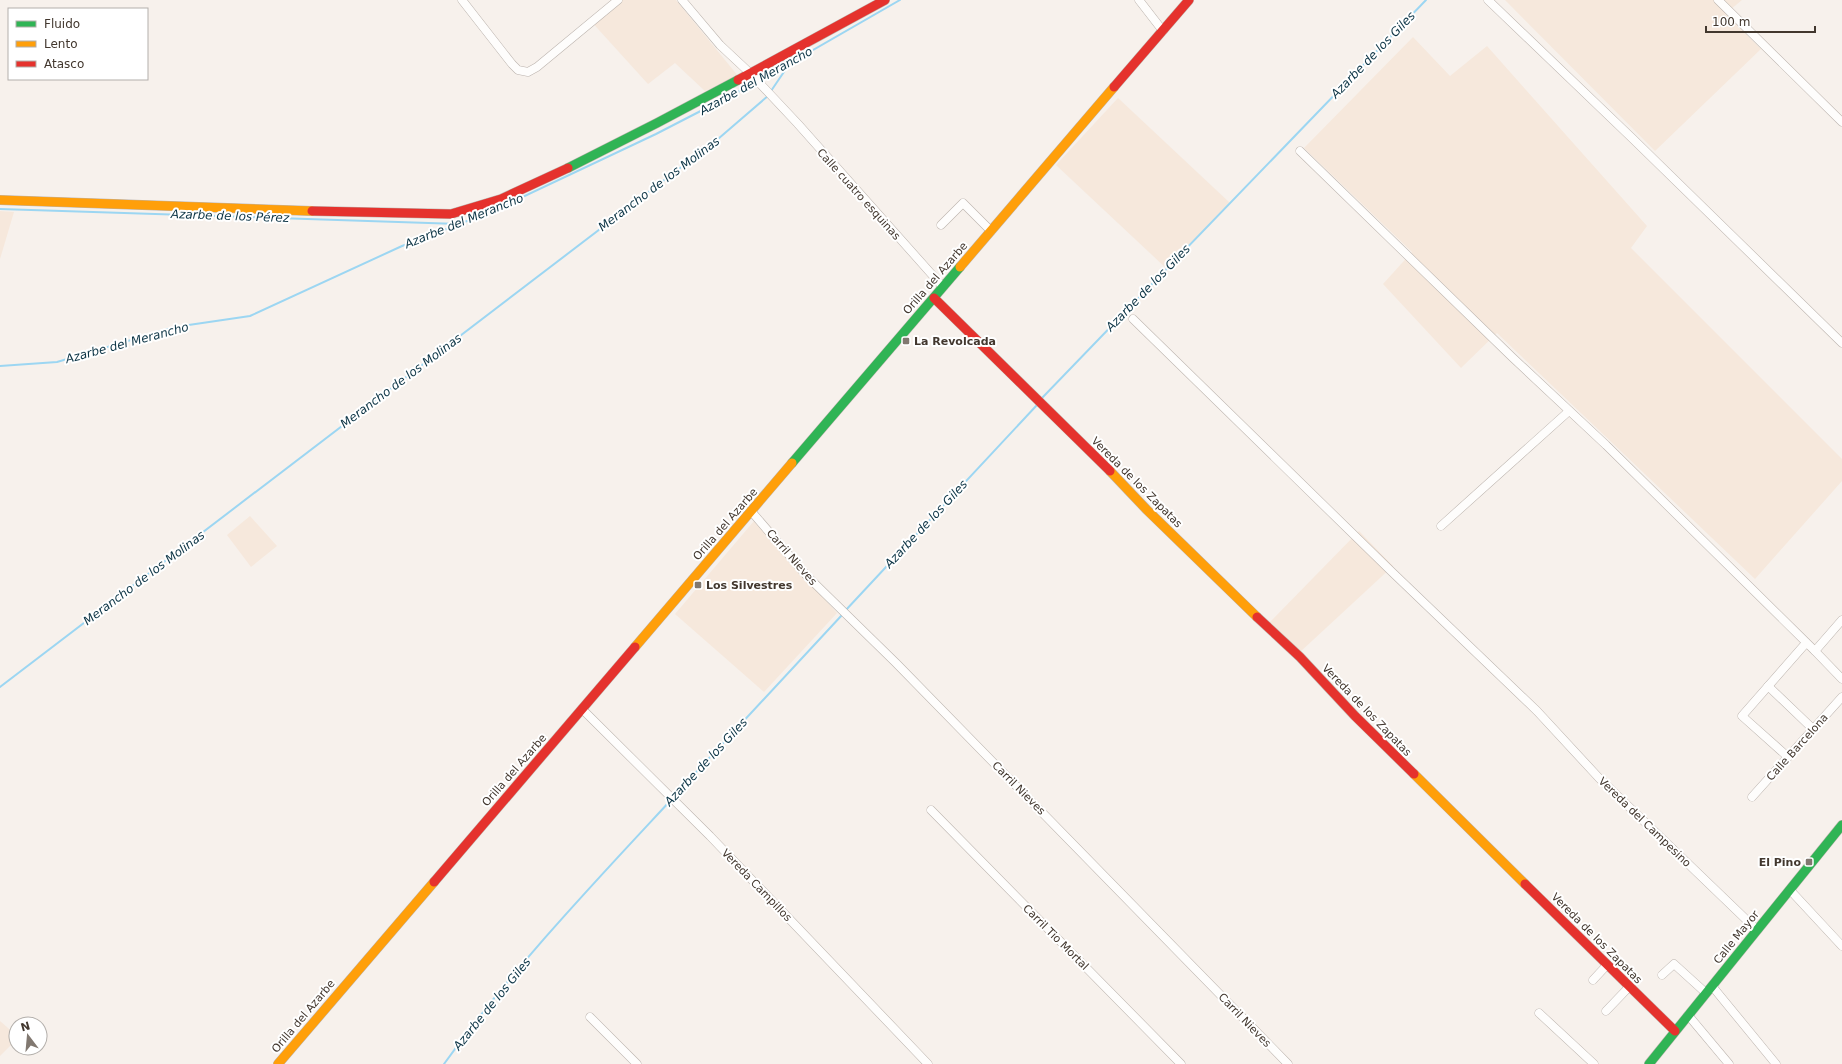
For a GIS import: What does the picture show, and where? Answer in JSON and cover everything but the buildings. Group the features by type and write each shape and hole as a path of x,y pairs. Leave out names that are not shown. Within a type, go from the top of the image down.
{"street":[{"path":"462,0 512,64 518,70 528,72 537,67 618,0"},
{"path":"682,0 720,45 754,78"},
{"path":"0,200 196,208 451,214 475,209 645,131 754,78 822,33 885,0"},
{"path":"1139,0 1163,31"},
{"name":"Orilla del Azarbe","path":"278,1064 1189,0"},
{"path":"1488,0 1842,343"},
{"path":"1718,0 1842,122"},
{"name":"Calle cuatro esquinas","path":"754,78 943,287"},
{"path":"1300,151 1569,411 1842,679"},
{"path":"941,225 963,203 991,231"},
{"name":"Vereda de los Zapatas","path":"934,298 1093,453 1147,510 1300,657 1360,722 1675,1031"},
{"name":"Vereda del Campesino","path":"1133,319 1392,572 1537,711 1599,778 1757,930"},
{"path":"1441,526 1569,411"},
{"name":"Carril Nieves","path":"751,511 807,576 896,663 1288,1064"},
{"path":"1815,651 1842,620"},
{"path":"1788,757 1742,716 1806,643"},
{"path":"1768,686 1813,729"},
{"name":"Calle Barcelona","path":"1752,797 1842,697"},
{"name":"Vereda Campillos","path":"582,709 710,836 928,1064"},
{"name":"Carril Tio Mortal","path":"931,810 1180,1064"},
{"name":"Calle Mayor","path":"1649,1064 1842,825"},
{"path":"1790,890 1842,946"},
{"path":"1662,975 1674,964 1706,994"},
{"path":"1593,980 1607,965"},
{"path":"1712,986 1776,1064"},
{"path":"1606,1011 1629,987"},
{"path":"1539,1013 1594,1064"},
{"path":"1688,1015 1729,1064"},
{"path":"590,1017 637,1064"}],"shaded area":[{"path":"612,0 676,0 738,76 705,91 675,63 648,84 589,19"},
{"path":"1505,0 1742,0 1725,14 1761,49 1655,151"},
{"path":"1413,37 1450,76 1487,46 1647,226 1631,248 1842,459 1842,481 1755,579 1497,333 1461,368 1383,284 1412,252 1304,148"},
{"path":"1118,98 1230,203 1167,269 1056,165"},
{"path":"0,211 14,212 0,259"},
{"path":"250,516 277,546 251,567 227,535"},
{"path":"754,521 837,613 764,692 675,614"},
{"path":"1359,531 1393,566 1299,653 1269,623"},
{"path":"0,1021 8,1028 8,1048 0,1056"}],"waterway":[{"name":"Azarbe del Merancho","path":"761,80 900,0"},
{"name":"Azarbe de los Giles","path":"1042,398 1426,0"},
{"name":"Merancho de los Molinas","path":"771,91 790,63"},
{"name":"Azarbe del Merancho","path":"0,366 57,362 175,327 250,316 402,246 493,211 656,134 755,83"},
{"name":"Merancho de los Molinas","path":"0,687 718,139 769,95"},
{"name":"Azarbe de los Pérez","path":"0,209 459,224"},
{"name":"Azarbe de los Giles","path":"845,611 1037,405"},
{"name":"Azarbe de los Giles","path":"674,796 842,615"},
{"name":"Azarbe de los Giles","path":"444,1064 497,995 553,928 671,800"}],"traffic: fast":[{"path":"568,168 738,80"},
{"path":"792,463 960,267"},
{"path":"1649,1064 1842,825"}],"traffic: slow":[{"path":"960,267 1114,87"},
{"path":"0,200 312,211"},
{"path":"635,647 792,463"},
{"path":"1110,471 1147,510 1257,617"},
{"path":"1414,774 1525,884"},
{"path":"278,1064 434,882"}],"traffic: jam":[{"path":"738,80 885,0"},
{"path":"1114,87 1189,0"},
{"path":"312,211 451,214 501,199 568,168"},
{"path":"934,298 1110,471"},
{"path":"1257,617 1300,657 1355,716 1414,774"},
{"path":"434,882 635,647"},
{"path":"1525,884 1675,1031"}],"place":[{"name":"La Revolcada","path":"906,341"},
{"name":"Los Silvestres","path":"698,585"},
{"name":"El Pino","path":"1809,862"}]}
